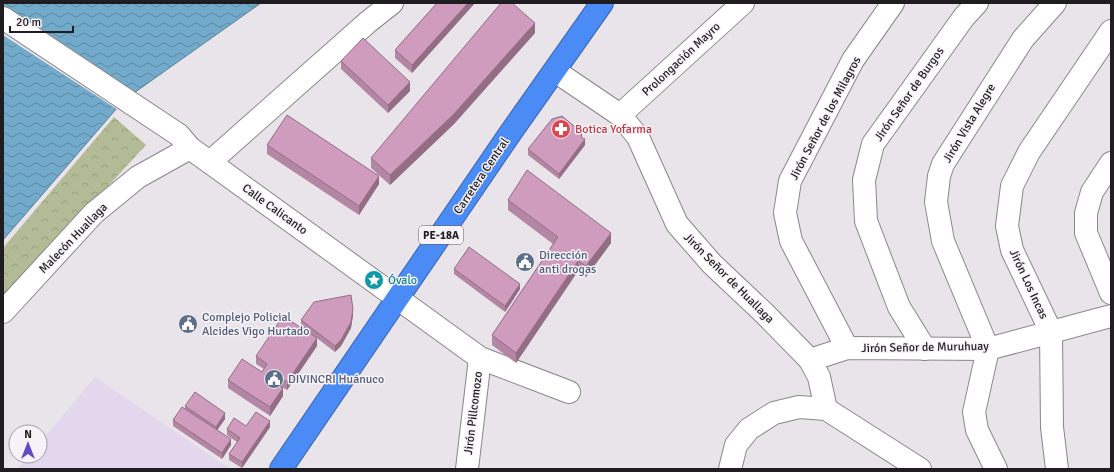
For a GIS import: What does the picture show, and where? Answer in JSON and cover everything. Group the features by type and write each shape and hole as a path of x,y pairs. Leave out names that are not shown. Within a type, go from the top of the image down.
{"highway":[{"name":"Carretera Central","path":"281,469 398,300 509,134 602,3"}],"street":[{"path":"210,162 368,22 392,3"},
{"name":"Prolongación Mayro","path":"620,115 742,3"},
{"name":"Jirón Señor de los Milagros","path":"848,348 791,241 785,213 790,181 853,60 893,3"},
{"name":"Jirón Señor de Burgos","path":"925,349 899,307 866,220 864,180 873,144 964,17 977,3"},
{"name":"Jirón Vista Alegre","path":"988,349 943,241 936,202 939,176 943,164 999,74 1023,39 1055,3"},
{"name":"Calle Calicanto","path":"3,18 179,135 190,148 480,358 569,392"},
{"name":"Jirón Los Incas","path":"1057,469 1052,427 1051,332 1012,250 1007,226 1012,186 1029,152 1111,31"},
{"name":"Jirón Señor de Huallaga","path":"554,71 620,115 638,137 677,224 712,264 764,313 810,360 819,377 826,410"},
{"name":"Malecón Huallaga","path":"3,312 94,213 138,177 190,148"},
{"path":"1111,162 1092,192 1086,213 1086,233 1111,293"},
{"name":"Jirón Señor de Muruhuay","path":"810,360 848,348 988,349 1111,316"},
{"path":"988,349 974,412 976,430 996,469"},
{"name":"Jirón Pillcomozo","path":"467,469 480,358"},
{"path":"730,469 736,445 750,429 774,413 799,407 826,410 920,469"}],"shaded area":[{"path":"95,377 230,469 18,469 22,464 48,464 48,433"}],"green space":[{"path":"114,117 146,145 3,300 3,248"}],"water":[{"path":"3,3 261,3 124,100 3,240"}],"pier":[{"path":"3,17 126,101 118,110 3,35"}],"building":[{"path":"437,3 468,3 412,65 395,50"},
{"path":"501,3 512,3 535,23 454,114 390,175 371,158"},
{"path":"363,38 410,82 388,105 341,61"},
{"path":"287,115 379,176 359,206 267,145"},
{"path":"562,116 581,132 582,138 585,139 559,174 528,149 552,119"},
{"path":"527,170 611,233 586,266 578,261 516,353 492,335 558,237 508,200"},
{"path":"469,247 520,284 505,306 454,269"},
{"path":"351,295 353,309 351,322 341,340 335,346 301,320 314,302"},
{"path":"283,316 317,338 287,382 282,379 278,385 283,388 270,407 228,380 242,359 262,372 267,364 256,356"},
{"path":"195,392 225,413 216,427 185,406"},
{"path":"182,407 231,439 222,453 173,420"},
{"path":"256,412 270,421 242,462 229,454 240,438 227,429 234,418 246,426"}],"place":[{"name":"Botica Yofarma","path":"561,129"},
{"name":"Dirección anti drogas","path":"525,262"},
{"name":"Óvalo","path":"374,280"},
{"name":"Complejo Policial Alcides Vigo Hurtado","path":"188,324"},
{"name":"DIVINCRI Huánuco","path":"274,379"}]}
